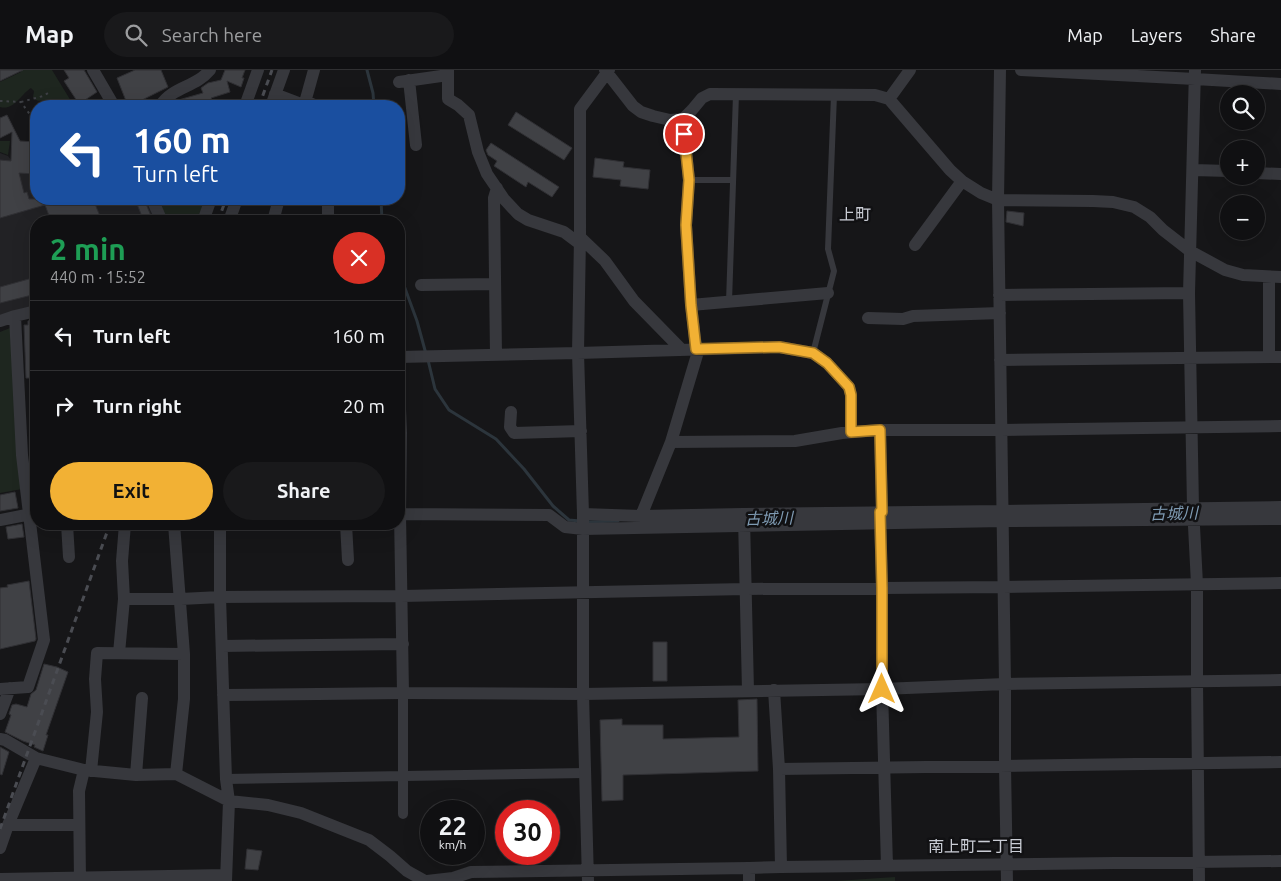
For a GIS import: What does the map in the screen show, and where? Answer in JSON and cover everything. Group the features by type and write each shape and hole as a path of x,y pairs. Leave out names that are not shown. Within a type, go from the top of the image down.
{"street":[{"path":"164,100 171,94 204,78 210,70"},
{"path":"247,100 258,70"},
{"path":"273,100 284,70"},
{"path":"308,100 314,70"},
{"path":"889,98 910,70"},
{"path":"1000,70 998,200 1007,881"},
{"path":"1021,70 1195,74 1281,84"},
{"path":"96,71 111,100"},
{"path":"588,876 583,694 583,514 578,353 580,108 607,71 633,106 642,112 670,120 683,119 702,98 710,94 876,95 889,98 950,170 962,181 981,193 998,200 1113,202 1134,207 1150,217 1190,250 1225,270 1244,275 1275,277 1275,357 1000,360"},
{"path":"416,145 404,81 448,73 448,99 469,115 478,152 487,174 504,199 518,214 528,220 564,232 580,241 605,261 634,301 681,349"},
{"path":"1195,74 1189,293 1193,514 1197,584 1196,681 1199,881"},
{"path":"641,516 671,442 697,354 691,305 686,225 689,180 683,119"},
{"path":"1193,170 1220,171"},
{"path":"1265,173 1281,174"},
{"path":"915,244 962,181"},
{"path":"496,355 494,198 497,188"},
{"path":"420,285 495,284"},
{"path":"691,305 828,293"},
{"path":"999,295 1189,293"},
{"path":"0,321 30,312"},
{"path":"868,318 903,319 914,316 1000,313"},
{"path":"15,316 22,455 30,497"},
{"path":"405,357 779,347 813,353 827,363 849,387 851,395 851,432"},
{"path":"511,412 510,427 514,432 580,431"},
{"path":"671,442 795,441 851,432 880,430 1281,426"},
{"path":"880,430 882,689 887,866"},
{"path":"1193,514 1281,507"},
{"path":"0,520 30,514"},
{"path":"405,514 549,515 565,527 583,529 744,520 881,516 1193,514 1281,519"},
{"path":"583,514 744,520"},
{"path":"744,520 748,691"},
{"path":"0,714 5,688 28,687 44,640 34,530"},
{"path":"67,530 69,557"},
{"path":"119,653 124,599 122,561 125,530"},
{"path":"175,530 184,654 184,699 176,774"},
{"path":"0,879 226,878 229,801 226,779 223,694 220,530"},
{"path":"346,530 348,560"},
{"path":"400,530 403,644 403,814"},
{"path":"124,599 1281,583"},
{"path":"222,646 403,644"},
{"path":"80,880 79,791 87,771 97,712 95,679 97,653 184,654"},
{"path":"223,694 583,694 882,689 1005,684 1281,680"},
{"path":"774,690 779,770 781,867"},
{"path":"136,775 142,698"},
{"path":"0,739 36,758 87,771 136,775 176,774 229,801 268,805 300,813 369,840 383,850 407,876 426,881 453,878 471,872 588,876 749,875 781,867 1281,861"},
{"path":"0,848 36,758"},
{"path":"779,770 1281,762"},
{"path":"226,779 585,773"},
{"path":"8,825 79,825"}],"lane":[{"path":"729,302 736,94"},
{"path":"813,353 834,271 828,249 834,95"},
{"path":"689,180 733,180"}],"path":[{"path":"0,101 21,102 50,92"},
{"path":"21,102 30,115"}],"shaded area":[{"path":"21,70 52,70 70,100 37,100 33,97 34,91 31,88 9,107 0,107 0,82 21,72"},
{"path":"0,141 10,141 8,155 0,152"},
{"path":"0,153 8,156 11,160 30,162 30,205 150,205 154,215 30,215 30,310 0,317"},
{"path":"158,205 203,205 199,215 163,215"},
{"path":"10,328 22,489 0,493 0,332"},
{"path":"895,877 895,881 836,881"}],"building":[{"path":"0,70 23,70 0,81"},
{"path":"64,70 84,70 97,92 85,100 76,100 64,81 69,78"},
{"path":"135,70 161,70 168,87 142,100 126,100 117,78"},
{"path":"225,70 245,70 241,87 227,81 230,92 211,98 212,100 178,100 203,93 201,88 208,83 221,80"},
{"path":"516,112 572,148 564,160 508,125"},
{"path":"7,115 20,141 30,142 30,174 19,173 24,193 27,192 30,199 30,205 45,205 0,218 0,160 11,161 12,132 0,138 0,118"},
{"path":"491,143 559,187 552,197 528,182 526,187 494,166 497,161 488,155 486,150"},
{"path":"595,158 624,162 623,167 650,170 648,189 620,186 621,180 593,177"},
{"path":"45,205 95,205 100,215 49,215"},
{"path":"137,205 146,205 151,215 141,215"},
{"path":"1007,211 1024,213 1023,226 1006,222"},
{"path":"30,279 30,296 0,303 0,287"},
{"path":"30,320 30,378 26,378 24,325 28,325 28,321"},
{"path":"15,492 18,508 0,511 0,495"},
{"path":"22,524 24,537 8,539 6,527"},
{"path":"29,581 36,639 35,641 0,649 0,588"},
{"path":"653,642 667,642 667,681 653,681"},
{"path":"44,664 68,672 46,735 48,735 43,751 34,747 35,745 5,732 11,715 9,714 12,705 16,704 27,707 31,694 36,690"},
{"path":"757,699 758,771 623,775 623,800 602,801 600,720 622,719 622,725 663,725 663,739 739,737 738,700"},
{"path":"0,747 9,752 2,775 0,774"},
{"path":"247,849 262,851 258,870 245,869"}],"waterway":[{"name":"古城川","path":"367,70 374,100"},
{"name":"古城川","path":"381,205 382,215"},
{"name":"古城川","path":"405,288 426,354"},
{"name":"古城川","path":"428,360 435,389 449,410 496,439 524,469 553,506 569,520 580,521"},
{"name":"古城川","path":"587,522 618,521"}],"railway":[{"path":"261,100 272,70"},
{"path":"220,215 224,205"},
{"path":"0,829 108,530"}],"district":[{"name":"上町","path":"855,214"},
{"name":"南上町二丁目","path":"976,846"}],"route":[{"path":"684,134 689,180 686,225 696,349 779,347 813,353 827,363 849,387 851,395 851,432 880,430 882,689"}]}
